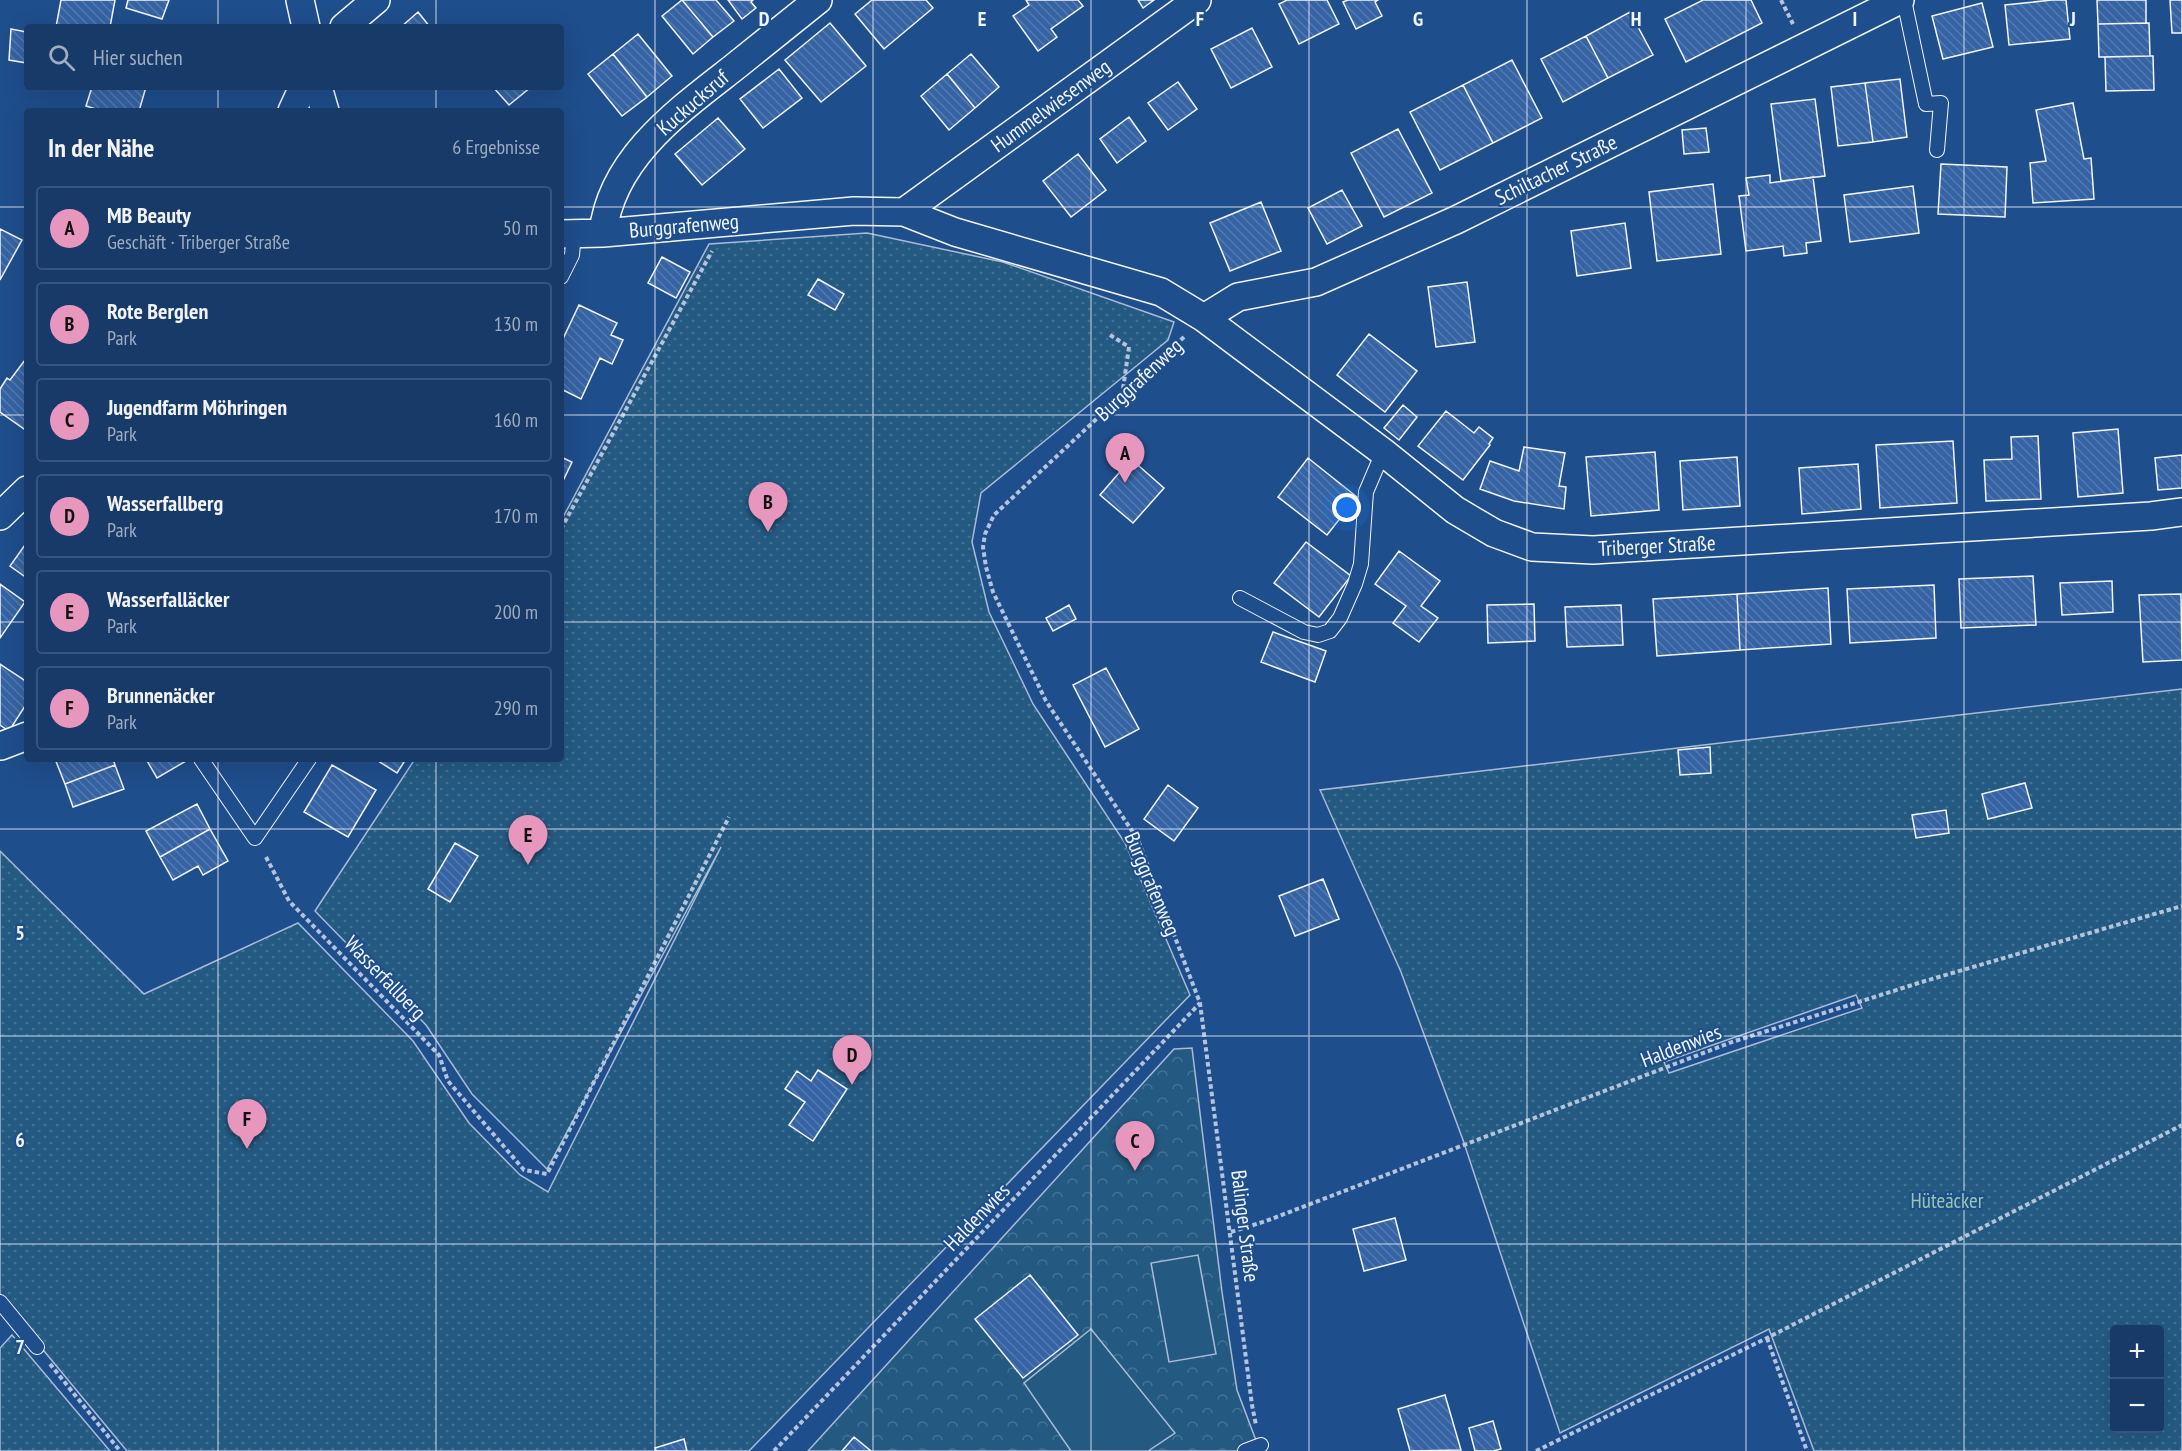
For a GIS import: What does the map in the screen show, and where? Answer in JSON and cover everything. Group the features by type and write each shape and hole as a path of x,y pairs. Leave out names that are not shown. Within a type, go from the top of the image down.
{"street":[{"path":"300,0 305,24"},
{"path":"348,24 376,0"},
{"name":"Kuckucksruf","path":"603,233 605,214 615,190 636,156 672,117 818,0"},
{"name":"Hummelwiesenweg","path":"904,212 1197,0"},
{"name":"Schiltacher Straße","path":"1204,318 1238,297 1316,282 1456,220 1902,0"},
{"path":"293,108 302,90"},
{"path":"319,90 324,108"},
{"name":"Burggrafenweg","path":"567,234 854,212 904,212 955,231 1161,292 1204,318"},
{"name":"Triberger Straße","path":"1204,318 1383,452 1455,510 1494,533 1532,547 1593,550 2151,516 2182,512"},
{"path":"0,516 24,493"},
{"path":"1,746 24,737"}],"lane":[{"path":"1902,0 1926,104 1941,103 1937,150"},
{"name":"Burggrafenweg","path":"564,271 572,255 567,234"},
{"path":"1240,598 1304,632 1318,635 1330,631 1340,618 1361,564 1366,492 1383,452"},
{"path":"203,762 255,837 307,762"},
{"path":"0,1302 37,1347"},
{"path":"1245,1451 1261,1445"}],"path":[{"path":"564,523 714,248"},
{"name":"Burggrafenweg","path":"1200,1003 1138,840 1046,701 993,592 985,557 985,534 994,515 1016,493 1122,397 1204,318"},
{"path":"1110,335 1129,347 1122,397"},
{"name":"Wasserfallberg","path":"255,837 289,901 439,1055 448,1081 524,1170 547,1174 729,817"},
{"name":"Haldenwies","path":"1231,1232 1277,1217 1732,1042 1925,981 2182,906"},
{"name":"Balinger Straße","path":"1200,1003 1252,1406 1261,1445"},
{"name":"Haldenwies","path":"774,1451 1200,1003"},
{"path":"1536,1451 1767,1338 2182,1125"},
{"path":"1767,1338 1807,1451"},
{"path":"37,1347 120,1451"}],"green space":[{"path":"867,233 1003,262 1174,322 1168,340 981,493 972,542 989,612 1033,704 1125,843 1190,995 749,1451 127,1451 0,1298 0,851 144,994 298,923 413,1041 469,1123 520,1175 548,1192 721,847 547,1169 472,1094 426,1025 315,911 413,762 564,762 564,515 709,244"},
{"name":"Hüteäcker","path":"2182,689 2182,1451 1814,1451 1769,1329 1560,1433 1463,1140 1401,972 1320,790","holes":["1856,995 1862,1008 1669,1073 1664,1062"]},
{"path":"1192,1048 1222,1292 1237,1390 1260,1451 808,1451 1174,1049"},
{"path":"1198,1255 1216,1354 1169,1362 1151,1263"},
{"path":"1091,1329 1175,1433 1148,1451 1071,1451 1024,1383"},
{"path":"12,1335 110,1451 0,1451 0,1348"}],"building":[{"path":"61,0 115,0 111,24 57,24"},
{"path":"128,0 169,0 162,19 126,8"},
{"path":"682,0 716,0 734,21 713,37"},
{"path":"682,0 713,37 693,54 662,16"},
{"path":"728,0 753,0 751,2 756,8 742,19"},
{"path":"872,0 926,0 933,8 884,49 855,14"},
{"path":"1026,0 1078,0 1083,6 1051,29 1057,37 1038,51 1013,16 1029,5"},
{"path":"1138,0 1154,0 1143,8"},
{"path":"1287,0 1327,0 1339,24 1299,44 1279,4"},
{"path":"1378,0 1375,2 1382,16 1356,29 1343,2"},
{"path":"1703,0 1751,0 1762,23 1686,62 1665,19"},
{"path":"2066,0 2070,39 2009,45 2005,5"},
{"path":"2097,0 2146,0 2146,23 2098,24"},
{"path":"2170,0 2182,0 2182,33 2172,33"},
{"path":"1982,3 1993,47 1943,59 1932,16"},
{"path":"418,12 428,24 404,24"},
{"path":"1630,12 1653,55 1608,78 1586,36"},
{"path":"830,23 866,66 821,102 785,60"},
{"path":"2149,23 2150,56 2099,57 2098,24"},
{"path":"1252,28 1272,67 1231,88 1211,49"},
{"path":"11,29 24,31 24,62 9,60"},
{"path":"638,34 672,76 647,97 613,54"},
{"path":"1586,36 1608,78 1563,102 1541,59"},
{"path":"613,54 647,97 622,116 588,74"},
{"path":"971,54 999,87 975,108 947,74"},
{"path":"2153,56 2154,90 2106,91 2105,57"},
{"path":"1512,60 1542,118 1493,143 1463,85"},
{"path":"779,69 802,98 763,128 740,99"},
{"path":"947,74 975,108 949,130 921,96"},
{"path":"1900,79 1907,137 1873,142 1865,83"},
{"path":"1178,82 1197,109 1168,130 1148,103"},
{"path":"1865,83 1873,142 1838,146 1831,87"},
{"path":"1463,85 1493,143 1440,170 1410,112"},
{"path":"91,90 145,90 140,108 86,106"},
{"path":"496,90 527,90 509,105"},
{"path":"1815,99 1825,176 1781,181 1771,104"},
{"path":"2073,103 2084,159 2091,158 2094,199 2033,203 2030,163 2046,161 2036,110"},
{"path":"1129,117 1146,141 1117,163 1100,139"},
{"path":"718,118 745,149 702,185 675,154"},
{"path":"1706,128 1709,152 1684,154 1682,130"},
{"path":"1398,129 1432,193 1384,217 1351,153"},
{"path":"1078,154 1106,190 1071,217 1043,181"},
{"path":"1941,164 2007,167 2005,217 1938,214"},
{"path":"1770,175 1770,183 1813,177 1821,241 1806,243 1807,253 1784,256 1783,246 1746,251 1739,196 1749,195 1746,178"},
{"path":"1713,184 1721,254 1657,261 1649,192"},
{"path":"1913,186 1919,233 1850,242 1844,195"},
{"path":"1342,190 1362,226 1327,244 1308,208"},
{"path":"1261,202 1281,251 1230,271 1210,223"},
{"path":"1625,223 1631,268 1577,276 1571,231"},
{"path":"0,229 22,240 0,280"},
{"path":"662,257 690,272 676,298 648,283"},
{"path":"818,279 844,294 835,310 808,295"},
{"path":"1467,282 1475,342 1436,347 1428,287"},
{"path":"579,305 617,323 611,335 623,340 612,364 600,358 581,399 564,390 564,337"},
{"path":"1369,334 1417,371 1385,412 1337,375"},
{"path":"24,361 24,429 0,412 0,389 7,378 10,380"},
{"path":"1403,405 1417,417 1399,440 1384,428"},
{"path":"1446,411 1474,433 1479,427 1493,438 1463,480 1418,446"},
{"path":"2118,429 2123,493 2078,497 2073,433"},
{"path":"2038,436 2041,499 1986,501 1984,460 2012,459 2011,437"},
{"path":"1953,441 1957,503 1880,508 1876,445"},
{"path":"1524,447 1565,453 1559,486 1566,487 1564,509 1514,501 1480,489 1490,461 1519,471"},
{"path":"1655,452 1659,510 1591,516 1586,457"},
{"path":"2182,455 2182,488 2158,490 2155,458"},
{"path":"1737,457 1740,506 1683,510 1680,461"},
{"path":"564,458 572,462 564,479"},
{"path":"1308,458 1357,497 1327,535 1278,497"},
{"path":"1131,459 1164,488 1133,523 1100,495"},
{"path":"1858,464 1861,509 1802,514 1799,468"},
{"path":"1306,542 1351,576 1319,617 1274,583"},
{"path":"24,546 24,576 10,566"},
{"path":"1399,551 1440,581 1421,606 1438,618 1419,642 1393,623 1406,606 1375,584"},
{"path":"2033,576 2036,625 1961,628 1959,579"},
{"path":"2112,581 2113,612 2062,615 2060,583"},
{"path":"0,584 24,603 0,638"},
{"path":"1934,585 1936,638 1850,643 1847,589"},
{"path":"1828,588 1831,644 1740,650 1737,594"},
{"path":"1737,594 1740,650 1657,656 1653,599"},
{"path":"2181,594 2182,660 2143,662 2139,595"},
{"path":"1534,604 1535,641 1488,643 1487,605"},
{"path":"1069,605 1076,619 1053,631 1046,618"},
{"path":"1621,605 1623,645 1567,647 1565,607"},
{"path":"1273,632 1326,651 1315,682 1261,662"},
{"path":"0,664 24,680 24,708 9,731 0,725"},
{"path":"1106,668 1139,729 1105,747 1073,685"},
{"path":"1710,747 1711,773 1680,775 1678,750"},
{"path":"56,762 114,762 115,765 65,784"},
{"path":"148,762 184,762 157,778"},
{"path":"380,762 404,762 397,773"},
{"path":"115,765 124,789 73,807 65,784"},
{"path":"332,765 376,790 348,837 304,812"},
{"path":"2025,783 2032,808 1988,819 1982,794"},
{"path":"1168,785 1198,808 1174,841 1144,819"},
{"path":"197,804 210,829 160,857 146,831"},
{"path":"1946,810 1949,833 1916,838 1912,815"},
{"path":"210,829 228,861 203,875 198,866 173,880 160,857"},
{"path":"455,843 478,856 450,902 428,889"},
{"path":"1323,879 1339,919 1295,936 1279,896"},
{"path":"818,1070 847,1089 813,1141 789,1125 805,1102 785,1089 797,1071 811,1081"},
{"path":"1395,1218 1406,1260 1364,1271 1353,1229"},
{"path":"1030,1275 1078,1335 1023,1378 975,1319"},
{"path":"1445,1395 1461,1450 1410,1451 1398,1409"},
{"path":"1493,1421 1501,1449 1475,1451 1469,1428"},
{"path":"854,1437 871,1451 842,1451"},
{"path":"684,1439 687,1451 656,1451 655,1448"}],"place":[{"name":"MB Beauty","path":"1125,483"},
{"name":"Rote Berglen","path":"768,532"},
{"name":"Wasserfalläcker","path":"528,865"},
{"name":"Wasserfallberg","path":"852,1085"},
{"name":"Brunnenäcker","path":"247,1149"},
{"name":"Jugendfarm Möhringen","path":"1135,1171"}]}
